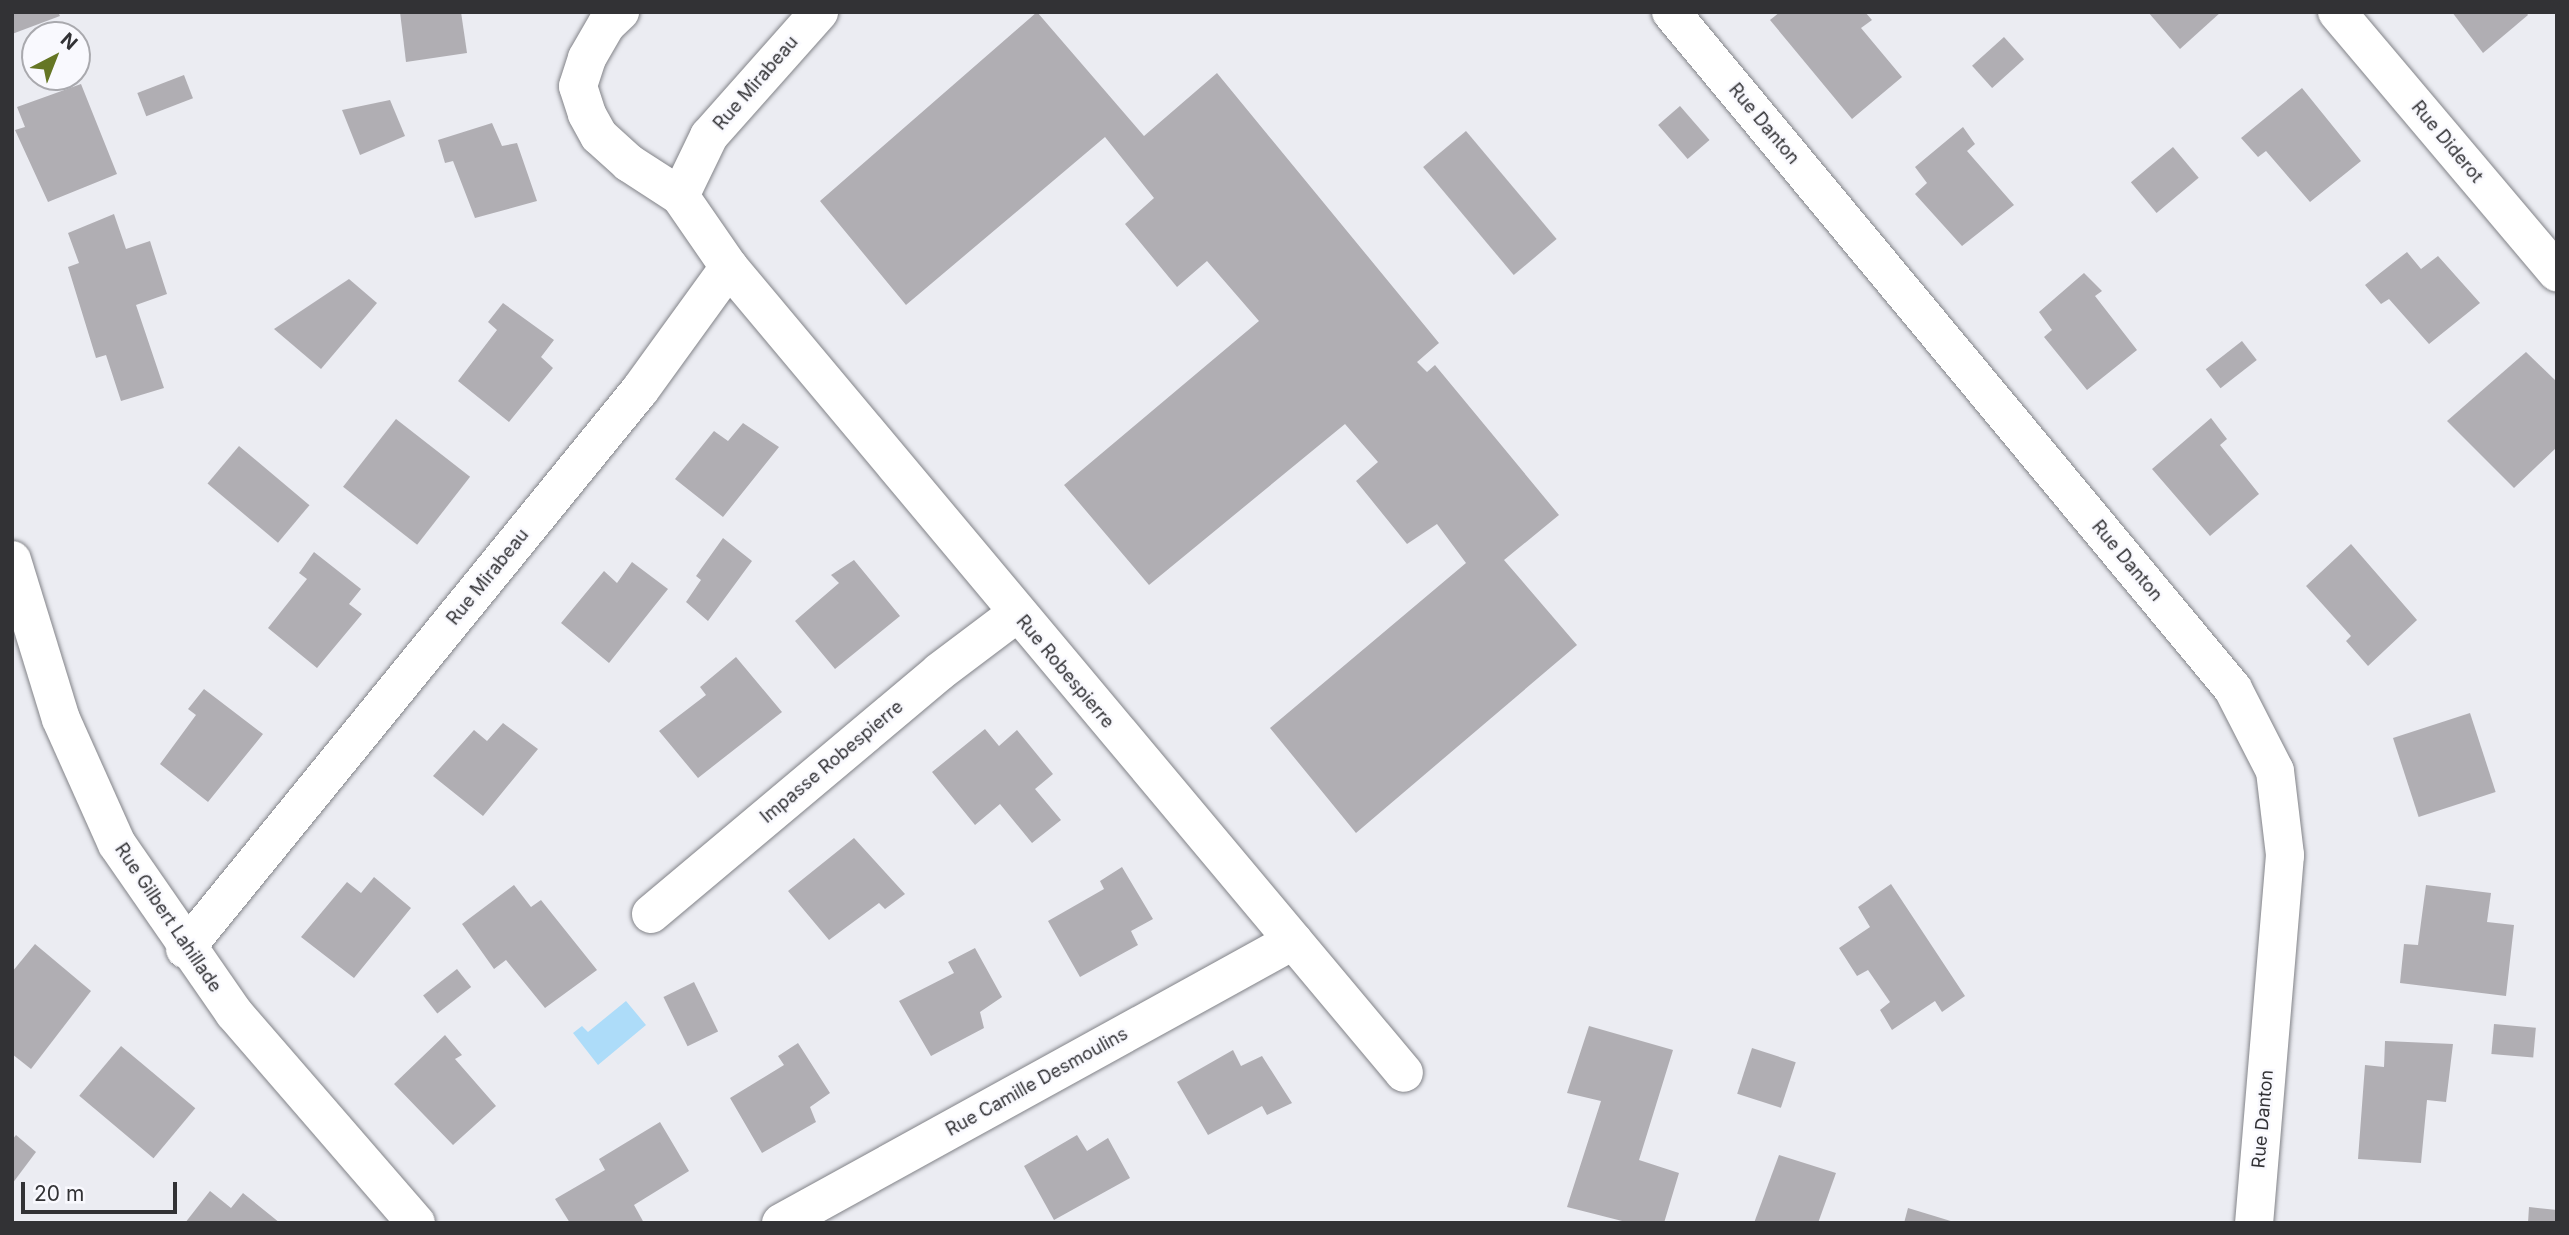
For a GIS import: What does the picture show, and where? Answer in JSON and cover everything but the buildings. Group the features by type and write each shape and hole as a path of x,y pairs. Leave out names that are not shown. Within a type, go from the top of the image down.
{"street":[{"path":"620,12 607,24 587,58 578,86 587,114 600,136 629,163 680,196 729,267"},
{"name":"Rue Mirabeau","path":"680,196 709,136 819,12"},
{"name":"Rue Danton","path":"1671,12 2233,688 2275,771 2285,855 2254,1223"},
{"name":"Rue Diderot","path":"2337,12 2557,271"},
{"name":"Rue Mirabeau","path":"186,949 640,390 729,267"},
{"name":"Rue Robespierre","path":"729,267 1016,614 1404,1073"},
{"name":"Rue Gilbert Lahillade","path":"12,560 66,732 117,844 186,949 242,1023 416,1223"},
{"name":"Impasse Robespierre","path":"651,914 939,672 1016,614"},
{"name":"Rue Camille Desmoulins","path":"781,1223 1293,941"}],"water":[{"path":"626,1001 646,1025 598,1065 573,1033 582,1026 588,1032"}]}
